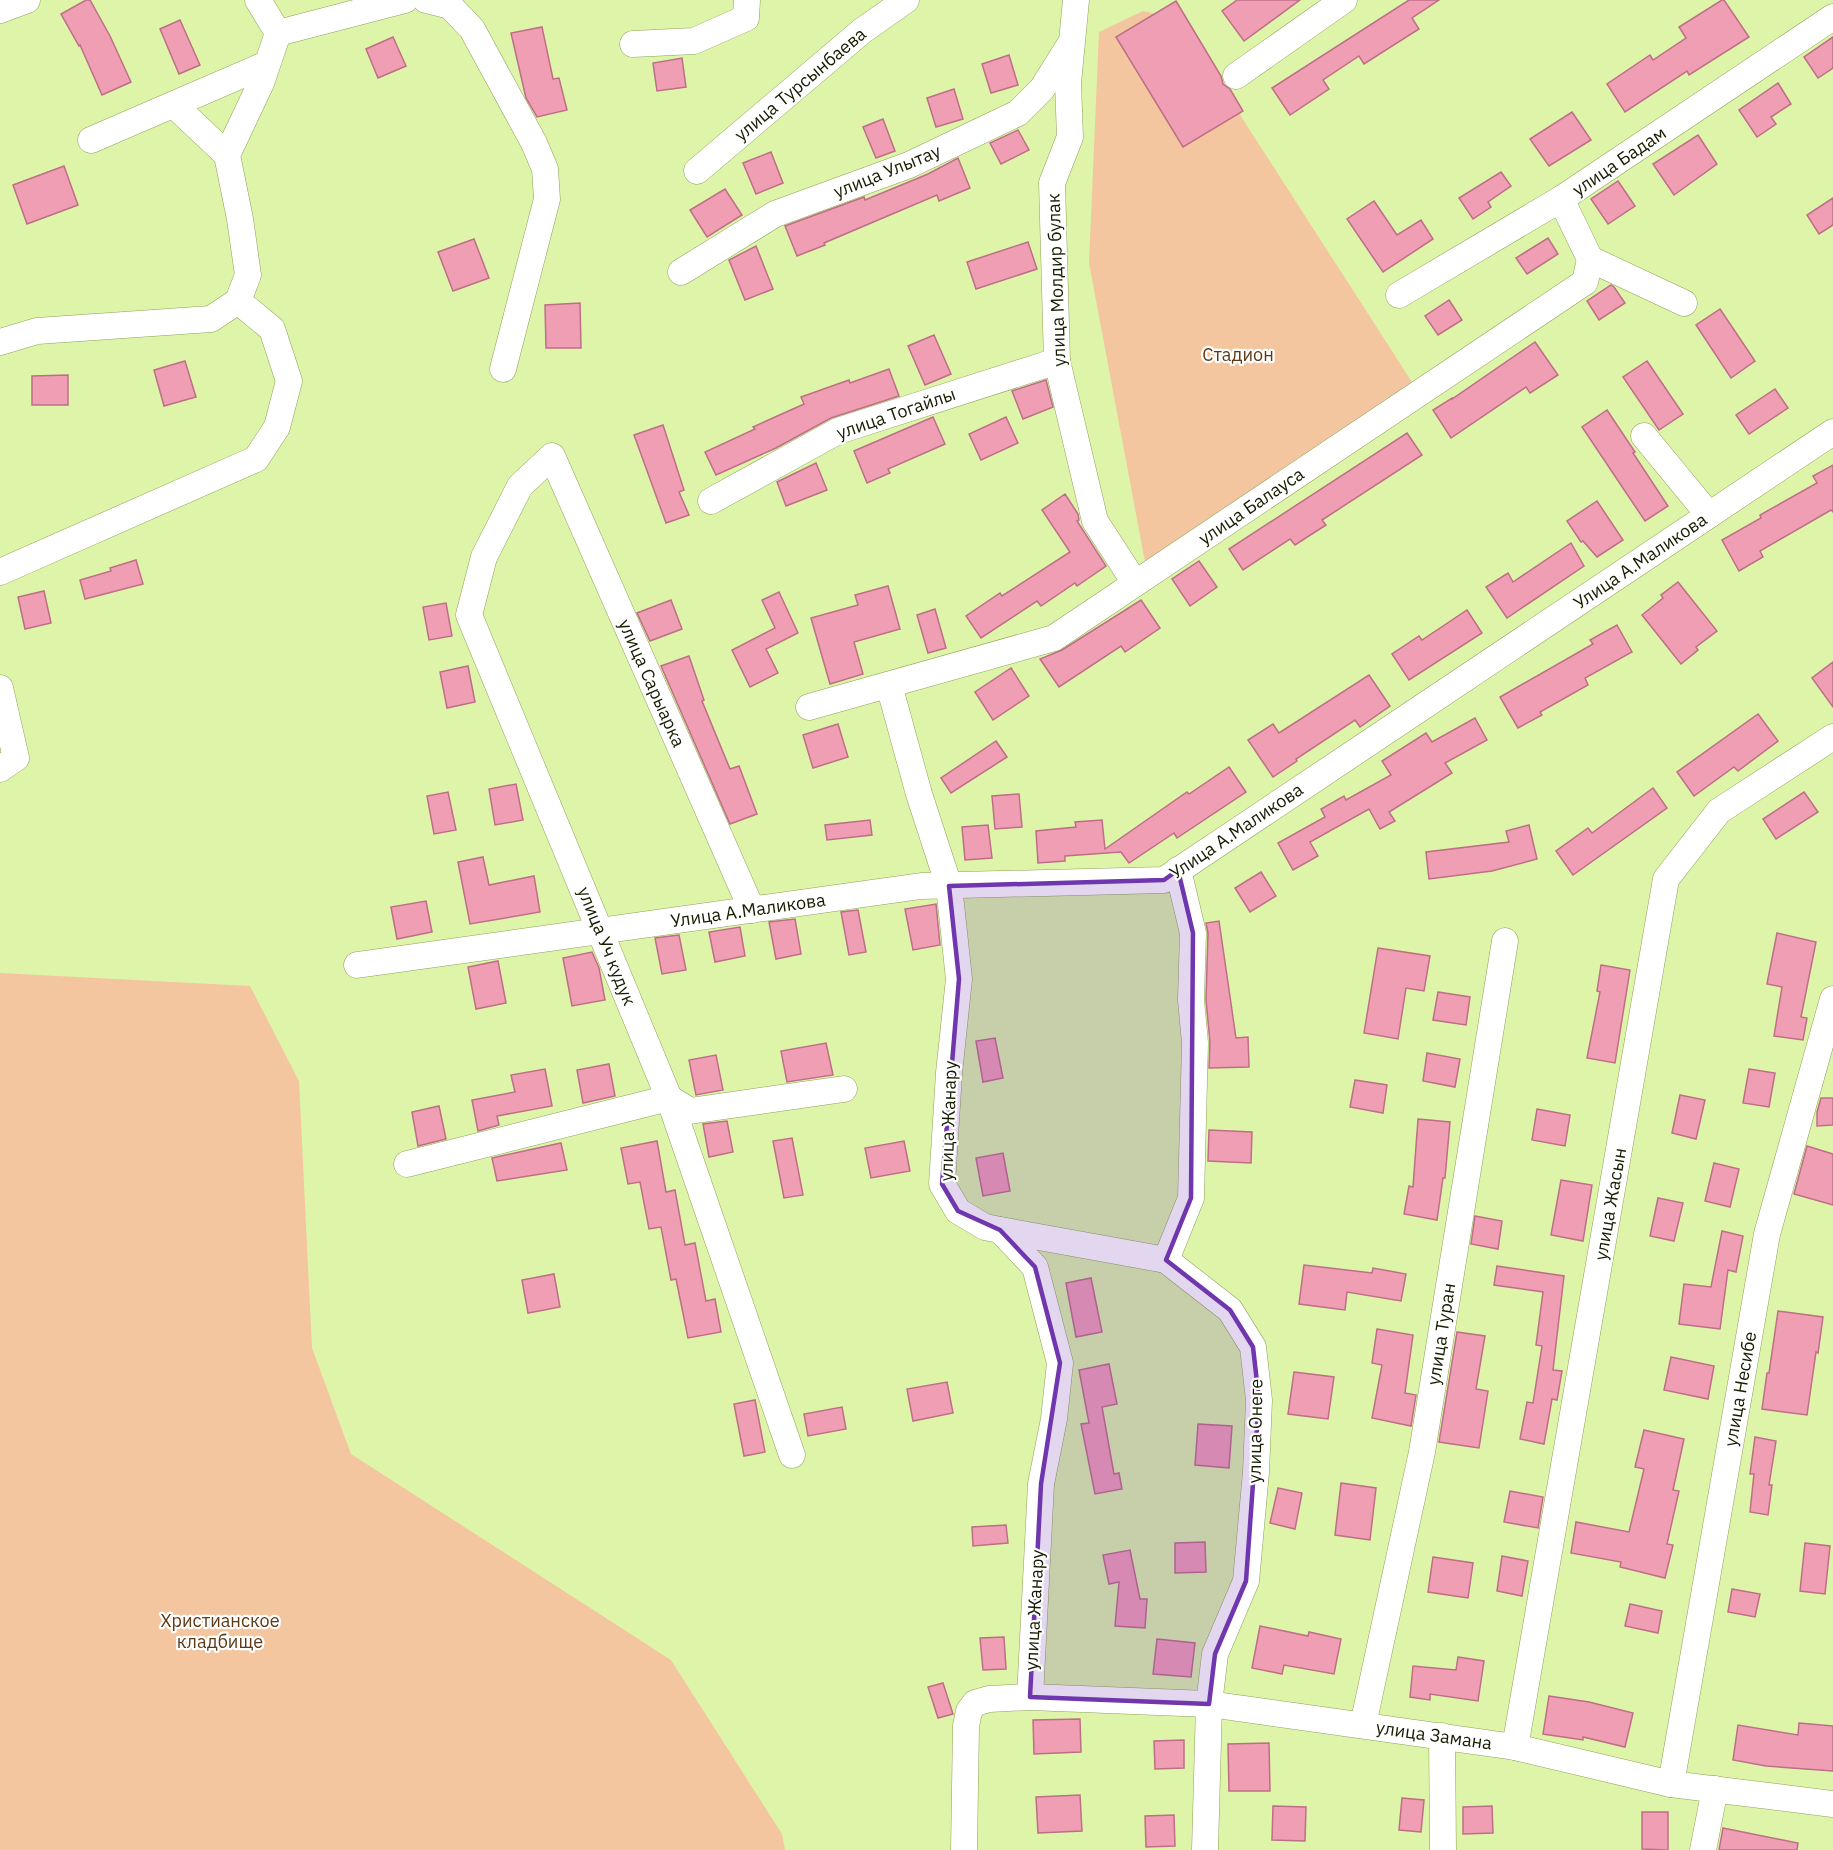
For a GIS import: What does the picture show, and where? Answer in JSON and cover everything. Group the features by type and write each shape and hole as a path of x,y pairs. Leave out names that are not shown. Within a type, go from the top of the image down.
{"street":[{"path":"0,10 27,0"},
{"path":"258,0 278,33"},
{"path":"278,33 405,0"},
{"path":"426,0 450,6 472,29 534,143 545,169 547,199 503,369"},
{"path":"633,44 694,40 746,18 747,0"},
{"name":"улица Турсынбаева","path":"697,171 862,31 906,0"},
{"name":"улица Молдир булак","path":"1076,0 1068,83 1070,137 1052,183 1057,361 1095,521 1135,583"},
{"path":"1236,76 1344,0"},
{"name":"улица Бадам","path":"1399,295 1561,199 1833,17"},
{"path":"227,155 261,83 278,33"},
{"name":"улица Улытау","path":"681,272 775,214 909,165 1018,113 1042,89 1071,43"},
{"path":"91,140 267,64"},
{"path":"0,342 37,331 212,320 238,301 248,274 227,155 174,105"},
{"path":"1561,199 1590,259 1684,303"},
{"name":"улица Балауса","path":"809,707 1054,638 1585,282 1590,259"},
{"path":"0,572 256,459 277,428 289,381 272,330 238,301"},
{"name":"улица Тогайлы","path":"711,501 838,431 1057,361"},
{"name":"Улица А.Маликова","path":"357,965 921,886 1164,880 1833,432"},
{"path":"1644,436 1709,515"},
{"name":"улица Сарыарка","path":"552,456 752,910"},
{"name":"улица Уч кудук","path":"552,456 520,486 504,516 484,557 469,615 669,1098 792,1455"},
{"name":"улица Жанару","path":"889,685 919,794 949,886 959,979 949,1073 942,1184 958,1211 985,1227 1000,1230 1035,1267 1060,1363 1054,1419 1041,1484 1030,1697"},
{"path":"0,688 16,758 0,769"},
{"name":"улица Жасын","path":"1515,1747 1666,879 1719,812 1833,737"},
{"path":"1000,1230 1166,1260 1191,1198 1195,1043 1191,1000 1193,933 1178,870"},
{"name":"улица Туран","path":"1363,1725 1422,1452 1505,941"},
{"name":"улица Несибе","path":"1671,1784 1767,1234 1833,999"},
{"path":"407,1164 669,1098 690,1111 844,1089"},
{"name":"улица Онеге","path":"1166,1260 1230,1310 1253,1347 1259,1400 1256,1472 1246,1581 1215,1654 1209,1704 1205,1850"},
{"name":"улица Замана","path":"964,1850 966,1726 969,1711 975,1703 989,1699 1030,1697 1209,1704 1515,1747 1671,1784 1833,1804"},
{"path":"1442,1736 1443,1850"},
{"path":"1702,1850 1715,1789"}],"highlighted area":[{"path":"1178,870 1193,933 1191,1198 1166,1260 1230,1310 1253,1347 1259,1400 1246,1581 1215,1654 1209,1704 1030,1697 1041,1484 1060,1363 1035,1267 1000,1230 958,1211 942,1184 959,979 949,886 1164,880"}],"green space":[{"name":"Стадион","path":"1143,11 1179,20 1421,396 1145,562 1089,263 1099,32"},
{"name":"Христианское кладбище","path":"0,973 250,986 299,1081 312,1348 351,1454 671,1660 782,1834 785,1850 0,1850"}],"building":[{"path":"90,0 110,36 131,82 102,95 80,45 61,14"},
{"path":"1237,0 1300,0 1244,41 1222,11"},
{"path":"1409,0 1439,0 1412,18 1419,29 1364,64 1359,56 1323,80 1329,89 1290,115 1272,88"},
{"path":"1722,0 1749,37 1689,75 1687,71 1625,112 1607,84 1650,55 1653,60 1686,38 1679,27"},
{"path":"1176,1 1221,76 1223,84 1230,89 1243,111 1183,147 1116,37"},
{"path":"180,20 200,65 179,74 160,29"},
{"path":"542,27 553,79 559,78 567,110 537,117 526,98 511,33"},
{"path":"393,37 406,66 378,78 366,49"},
{"path":"1833,37 1833,68 1818,78 1804,57"},
{"path":"1009,55 1018,85 991,93 982,64"},
{"path":"682,58 686,87 657,91 653,63"},
{"path":"1778,83 1791,104 1771,117 1776,124 1757,137 1739,110"},
{"path":"954,89 963,119 936,127 927,98"},
{"path":"1572,112 1591,140 1549,166 1530,139"},
{"path":"883,119 895,151 876,158 863,127"},
{"path":"1018,130 1029,150 1001,164 990,143"},
{"path":"1698,135 1717,164 1674,195 1653,164"},
{"path":"771,152 783,183 756,194 743,163"},
{"path":"958,158 970,188 939,201 937,195 797,256 785,226 864,197 865,200 928,174"},
{"path":"64,166 78,205 27,224 13,185"},
{"path":"1501,172 1511,186 1488,202 1491,207 1473,219 1459,198"},
{"path":"1618,181 1635,206 1608,224 1591,199"},
{"path":"725,189 742,215 707,237 690,210"},
{"path":"1833,198 1833,225 1819,234 1807,215"},
{"path":"1374,201 1397,235 1421,220 1433,239 1383,272 1347,219"},
{"path":"1548,238 1558,254 1527,274 1516,258"},
{"path":"474,239 489,278 453,291 438,252"},
{"path":"1028,242 1037,269 976,289 967,262"},
{"path":"756,246 773,289 745,300 729,260"},
{"path":"1611,285 1625,303 1599,320 1587,301"},
{"path":"1449,300 1462,320 1438,335 1425,316"},
{"path":"580,303 581,348 546,348 545,305"},
{"path":"1720,309 1755,361 1731,378 1696,325"},
{"path":"934,335 951,374 925,385 908,346"},
{"path":"1535,342 1558,375 1530,393 1526,387 1451,438 1433,410"},
{"path":"185,361 196,397 164,406 154,370"},
{"path":"1647,361 1683,414 1659,430 1623,377"},
{"path":"889,369 899,396 831,418 776,448 716,475 705,452 804,404 801,397"},
{"path":"68,375 68,405 32,405 32,376"},
{"path":"1046,380 1053,407 1023,419 1012,391"},
{"path":"1775,389 1788,408 1749,434 1736,415"},
{"path":"1607,410 1668,506 1645,521 1582,427"},
{"path":"933,417 945,444 888,469 890,473 867,483 854,451"},
{"path":"1006,417 1018,443 981,460 969,434"},
{"path":"663,425 684,490 679,492 689,515 666,523 634,435"},
{"path":"1407,433 1422,455 1322,520 1326,525 1295,545 1290,539 1243,570 1229,549"},
{"path":"816,463 827,490 786,506 777,482"},
{"path":"1833,465 1833,512 1831,510 1760,551 1763,557 1739,571 1722,540 1761,518 1760,515 1817,483 1813,476"},
{"path":"1065,494 1078,514 1079,520 1077,521 1106,566 1077,586 1075,583 1041,606 1037,601 981,638 966,616 1000,593 1002,596 1070,552 1042,510"},
{"path":"1597,501 1623,540 1597,557 1583,541 1581,542 1567,521"},
{"path":"1571,543 1584,566 1507,618 1486,587 1508,573 1513,582"},
{"path":"136,560 143,584 85,599 80,580 111,571 110,568"},
{"path":"1199,561 1217,587 1190,606 1172,579"},
{"path":"1678,582 1717,631 1696,647 1698,650 1681,664 1642,615 1663,598 1661,595"},
{"path":"888,586 900,629 854,642 863,674 830,684 811,618 858,605 855,595"},
{"path":"44,591 51,623 25,629 18,597"},
{"path":"779,592 798,633 766,649 778,673 750,687 732,650 775,628 762,600"},
{"path":"671,600 682,629 650,641 637,613"},
{"path":"1141,600 1160,628 1125,652 1121,646 1059,687 1040,659 1062,650"},
{"path":"446,603 452,636 429,640 423,607"},
{"path":"935,609 946,648 928,653 917,615"},
{"path":"1467,610 1482,633 1409,680 1392,654 1419,636 1422,640"},
{"path":"1617,625 1632,652 1585,678 1588,685 1540,712 1542,715 1518,728 1500,697 1593,644 1590,640"},
{"path":"689,656 704,700 702,701 730,769 739,766 757,814 730,824 661,666"},
{"path":"1833,662 1833,707 1812,678"},
{"path":"468,666 475,702 447,708 440,672"},
{"path":"1011,668 1029,696 993,720 975,692"},
{"path":"1369,675 1390,706 1360,727 1355,720 1273,777 1248,740 1273,724 1279,733"},
{"path":"1758,714 1778,741 1738,771 1734,767 1694,796 1677,772"},
{"path":"1475,718 1487,740 1445,763 1452,773 1389,812 1395,821 1380,829 1369,809 1310,842 1318,856 1293,870 1278,843 1325,817 1321,809 1344,796 1346,800 1391,775 1382,761 1426,733 1432,742"},
{"path":"838,724 848,757 813,768 803,735"},
{"path":"996,741 1007,757 951,793 941,778"},
{"path":"1229,767 1246,792 1177,838 1174,833 1129,863 1121,852 1065,856 1065,861 1038,863 1036,831 1076,827 1075,822 1102,820 1105,849 1187,792 1189,794"},
{"path":"516,784 523,820 495,825 489,789"},
{"path":"1653,788 1667,808 1573,875 1556,851 1588,828 1592,833"},
{"path":"448,792 456,830 434,834 427,796"},
{"path":"1804,792 1818,812 1776,839 1763,819"},
{"path":"1019,794 1022,827 995,829 992,796"},
{"path":"870,820 872,835 827,840 825,825"},
{"path":"988,825 992,858 965,860 962,827"},
{"path":"1529,825 1537,859 1492,871 1429,879 1426,852 1509,842 1506,831"},
{"path":"483,857 489,885 534,876 540,912 470,924 458,862"},
{"path":"1261,872 1276,896 1250,912 1235,888"},
{"path":"426,901 432,932 397,939 391,907"},
{"path":"936,904 940,945 913,950 905,909"},
{"path":"858,910 866,952 849,955 841,912"},
{"path":"795,919 801,954 776,959 769,922"},
{"path":"1219,921 1236,1038 1248,1037 1249,1067 1209,1068 1206,923"},
{"path":"740,927 745,956 715,962 709,932"},
{"path":"1777,933 1816,942 1801,1017 1807,1018 1803,1040 1774,1036 1782,987 1767,984"},
{"path":"679,935 686,970 662,974 655,938"},
{"path":"1378,948 1430,956 1424,991 1406,988 1398,1039 1364,1033"},
{"path":"592,952 599,968 605,1000 572,1006 563,958"},
{"path":"498,961 506,1003 476,1009 468,967"},
{"path":"1601,965 1630,970 1615,1063 1587,1058 1600,992 1597,991"},
{"path":"1438,992 1470,997 1466,1025 1433,1020"},
{"path":"995,1038 1003,1078 983,1082 976,1041"},
{"path":"826,1043 833,1075 787,1082 781,1051"},
{"path":"1427,1053 1460,1059 1455,1087 1423,1081"},
{"path":"716,1055 723,1090 696,1095 689,1060"},
{"path":"609,1064 615,1096 583,1103 577,1070"},
{"path":"545,1069 552,1106 497,1116 499,1125 478,1131 472,1100 515,1092 511,1075"},
{"path":"1749,1069 1775,1073 1769,1107 1743,1103"},
{"path":"1355,1080 1387,1085 1383,1113 1350,1107"},
{"path":"1680,1095 1705,1100 1696,1139 1672,1133"},
{"path":"1821,1098 1833,1098 1833,1125 1817,1126 1817,1112"},
{"path":"439,1106 446,1139 418,1146 412,1112"},
{"path":"1537,1109 1570,1115 1565,1146 1532,1140"},
{"path":"1418,1119 1450,1122 1445,1178 1443,1178 1437,1220 1404,1214 1409,1186 1413,1187"},
{"path":"727,1121 733,1152 709,1157 703,1124"},
{"path":"1209,1130 1252,1132 1251,1163 1208,1161"},
{"path":"792,1138 803,1195 784,1198 773,1141"},
{"path":"657,1141 666,1192 675,1190 685,1245 695,1243 706,1301 715,1299 721,1332 688,1338 676,1279 671,1280 661,1227 649,1229 640,1182 628,1184 621,1148"},
{"path":"904,1141 910,1171 871,1178 865,1148"},
{"path":"561,1143 567,1170 497,1181 492,1158"},
{"path":"1807,1146 1833,1154 1833,1205 1794,1194"},
{"path":"1003,1153 1010,1191 983,1196 976,1158"},
{"path":"1714,1163 1739,1169 1730,1207 1705,1201"},
{"path":"1561,1180 1592,1185 1583,1241 1551,1235"},
{"path":"1658,1198 1683,1203 1674,1241 1650,1236"},
{"path":"1475,1216 1502,1221 1498,1249 1471,1244"},
{"path":"1722,1231 1743,1236 1736,1272 1728,1270 1720,1329 1679,1324 1684,1284 1711,1287"},
{"path":"1304,1265 1372,1273 1373,1268 1406,1274 1401,1301 1347,1292 1345,1310 1299,1304"},
{"path":"1497,1266 1564,1276 1553,1370 1562,1371 1557,1400 1552,1399 1544,1444 1520,1439 1527,1402 1533,1403 1542,1346 1536,1345 1543,1292 1494,1285"},
{"path":"554,1274 560,1307 528,1313 522,1280"},
{"path":"1091,1278 1102,1332 1076,1337 1066,1283"},
{"path":"1778,1311 1823,1317 1807,1415 1762,1409"},
{"path":"1377,1329 1413,1335 1405,1393 1416,1395 1411,1426 1372,1418 1382,1365 1372,1363"},
{"path":"1457,1332 1485,1336 1476,1389 1488,1391 1479,1448 1439,1442"},
{"path":"1671,1357 1714,1366 1708,1399 1664,1390"},
{"path":"1109,1364 1117,1404 1102,1407 1114,1474 1119,1473 1122,1489 1095,1494 1081,1424 1089,1423 1079,1370"},
{"path":"1294,1372 1334,1377 1328,1419 1288,1414"},
{"path":"947,1382 953,1413 913,1421 907,1389"},
{"path":"755,1400 765,1452 744,1456 734,1404"},
{"path":"842,1407 846,1429 808,1436 804,1414"},
{"path":"1198,1424 1232,1426 1229,1468 1195,1465"},
{"path":"1644,1430 1684,1439 1673,1490 1679,1491 1667,1544 1673,1545 1665,1578 1620,1567 1621,1562 1571,1553 1576,1522 1629,1532 1644,1469 1635,1467"},
{"path":"1755,1437 1776,1441 1769,1485 1772,1485 1768,1515 1750,1512 1754,1474 1750,1474"},
{"path":"1341,1483 1376,1488 1370,1540 1335,1535"},
{"path":"1278,1488 1302,1493 1295,1529 1270,1523"},
{"path":"1510,1491 1543,1497 1538,1528 1504,1522"},
{"path":"1006,1525 1008,1543 973,1546 972,1527"},
{"path":"1205,1542 1206,1572 1175,1573 1175,1543"},
{"path":"1805,1543 1830,1546 1825,1594 1800,1591"},
{"path":"1130,1550 1140,1599 1147,1599 1145,1628 1115,1626 1119,1582 1109,1584 1103,1555"},
{"path":"1502,1556 1528,1561 1522,1596 1497,1591"},
{"path":"1433,1557 1473,1563 1468,1598 1428,1592"},
{"path":"1732,1589 1760,1594 1755,1617 1728,1612"},
{"path":"1630,1604 1662,1611 1658,1633 1625,1626"},
{"path":"1260,1626 1308,1636 1309,1632 1341,1639 1334,1674 1284,1665 1282,1674 1252,1668"},
{"path":"1004,1637 1006,1669 983,1670 980,1638"},
{"path":"1157,1639 1195,1643 1191,1677 1153,1674"},
{"path":"1458,1657 1484,1661 1478,1701 1430,1694 1430,1700 1410,1697 1413,1666 1456,1670"},
{"path":"943,1683 953,1714 938,1718 928,1687"},
{"path":"1549,1696 1589,1702 1633,1713 1625,1747 1583,1737 1583,1740 1543,1734"},
{"path":"1080,1719 1081,1752 1034,1754 1033,1720"},
{"path":"1799,1723 1833,1726 1833,1771 1766,1766 1733,1760 1738,1725 1798,1735"},
{"path":"1184,1740 1184,1768 1155,1769 1154,1741"},
{"path":"1269,1743 1270,1791 1229,1791 1228,1744"},
{"path":"1080,1795 1082,1831 1038,1833 1036,1797"},
{"path":"1402,1798 1424,1800 1421,1832 1399,1830"},
{"path":"1273,1806 1306,1807 1305,1841 1272,1840"},
{"path":"1492,1806 1493,1833 1463,1834 1463,1807"},
{"path":"1642,1812 1668,1812 1668,1850 1642,1849"},
{"path":"1174,1815 1175,1846 1146,1847 1145,1816"},
{"path":"1723,1828 1798,1843 1797,1850 1719,1850"}]}
